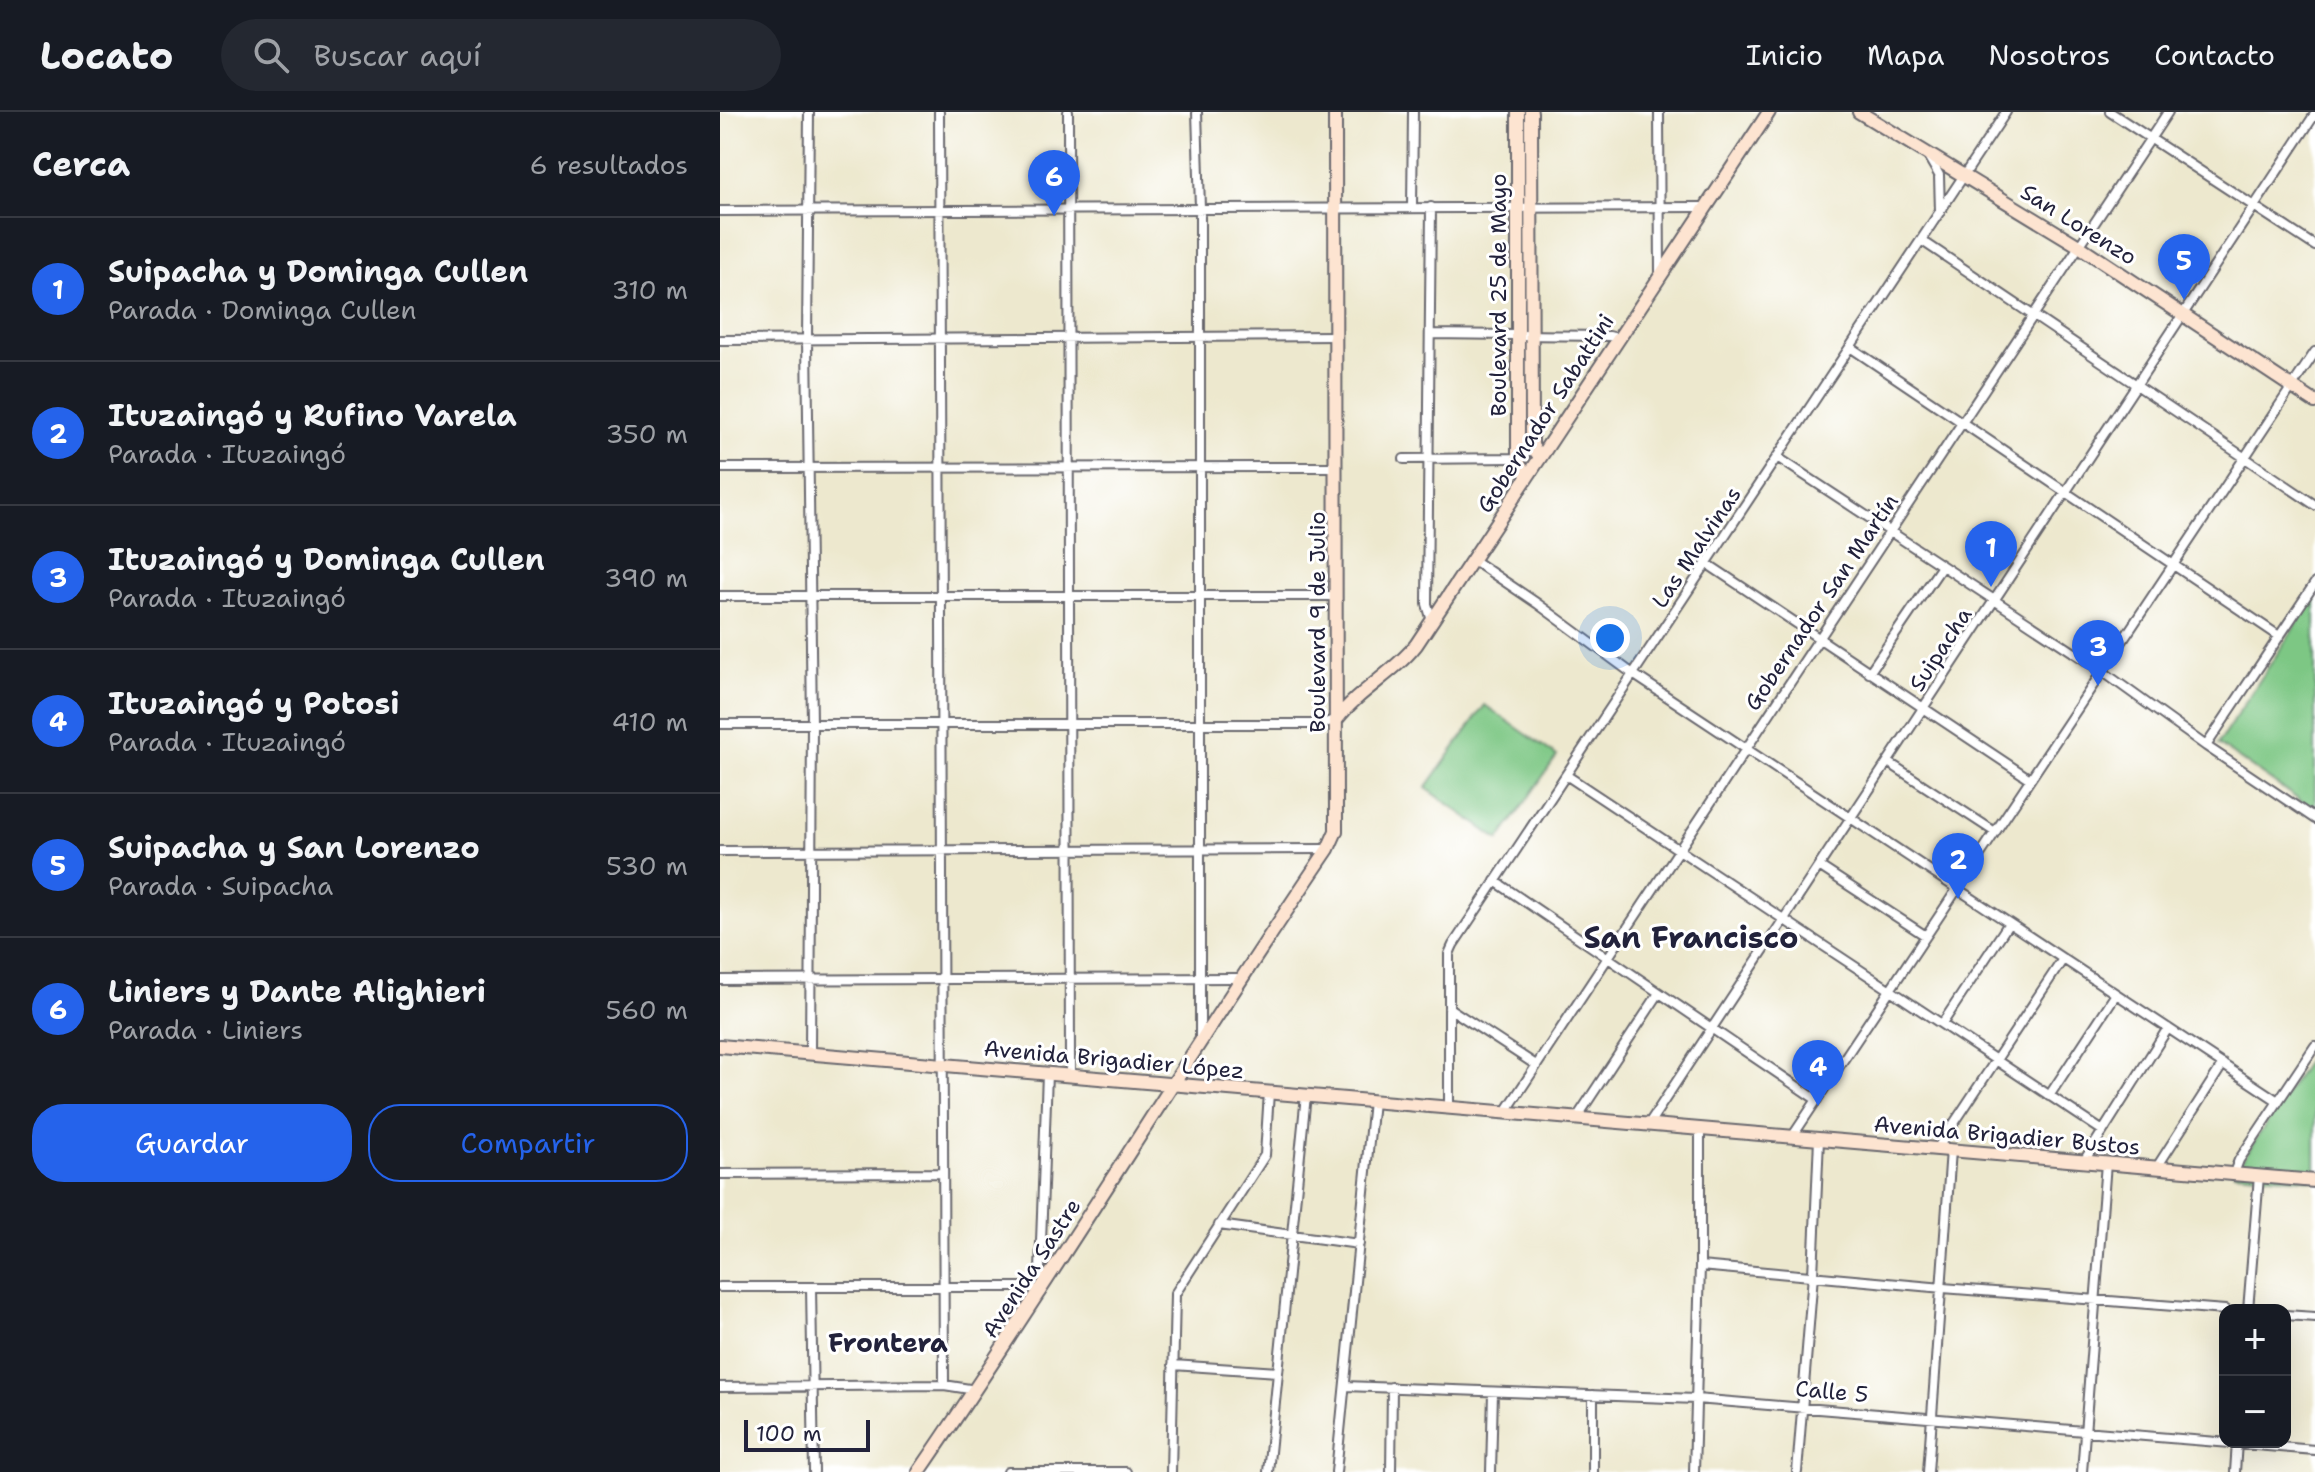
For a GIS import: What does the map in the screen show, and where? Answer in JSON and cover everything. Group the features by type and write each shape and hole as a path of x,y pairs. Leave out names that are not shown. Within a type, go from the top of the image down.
{"main road":[{"name":"Boulevard 9 de Julio","path":"1173,1084 1239,978 1328,849 1336,831 1335,112"},
{"name":"Boulevard 25 de Mayo","path":"1518,112 1525,206 1526,335 1518,458"},
{"name":"Boulevard 25 de Mayo","path":"1525,206 1531,112"},
{"name":"Gobernador Sabattini","path":"1337,719 1350,702 1407,657 1528,475 1537,453 1769,112"},
{"name":"San Lorenzo","path":"1859,112 2079,246 2315,402"},
{"name":"Boulevard 25 de Mayo","path":"1526,335 1537,453"},
{"path":"1518,458 1528,475"},
{"name":"Avenida Brigadier López","path":"720,1046 1505,1113"},
{"name":"Avenida Sastre","path":"919,1472 1044,1287 1173,1084"},
{"name":"Avenida Brigadier Bustos","path":"1505,1113 2315,1181"}],"street":[{"path":"809,112 810,1053"},
{"path":"939,112 944,1385"},
{"path":"1068,112 1070,1075"},
{"path":"1197,112 1200,208 1200,1039"},
{"path":"1412,207 1413,112"},
{"path":"1659,112 1660,274"},
{"name":"Las Malvinas","path":"1449,1108 1449,954 2006,112"},
{"path":"2110,112 2315,246"},
{"name":"Gobernador San Martín","path":"1505,1113 2168,112"},
{"name":"Suipacha","path":"1648,1125 2315,114"},
{"path":"1926,153 1939,175 1940,212"},
{"path":"1431,207 1427,604 1432,621"},
{"path":"720,211 1705,207"},
{"path":"1921,240 2315,505"},
{"path":"1430,334 1617,338"},
{"path":"720,340 1337,336"},
{"path":"1850,347 2279,636"},
{"path":"1792,1137 2315,352"},
{"path":"1404,459 1518,458 1537,453"},
{"path":"1777,457 2102,671 2315,819"},
{"path":"720,468 1337,467"},
{"path":"1473,560 1633,674 2278,1101"},
{"path":"1706,563 2030,779"},
{"path":"1869,673 1942,566"},
{"path":"2206,746 2315,583"},
{"path":"720,596 1336,596"},
{"path":"720,724 1201,725 1322,724 1337,719"},
{"path":"1888,762 1995,832"},
{"path":"1566,775 2103,1131"},
{"path":"720,851 1328,849"},
{"path":"1819,866 1926,936"},
{"path":"1495,881 1817,1100"},
{"path":"1942,1024 2009,923"},
{"path":"1937,1149 2063,959"},
{"path":"720,980 1239,978"},
{"path":"1576,1119 1659,993"},
{"path":"2049,1096 2116,994"},
{"path":"1449,1008 1536,1065"},
{"path":"2084,1161 2168,1028"},
{"path":"2234,1173 2239,1160 2315,1046"},
{"path":"2157,1167 2223,1064"},
{"path":"720,1287 1044,1287 1040,1270 1047,1073"},
{"path":"1171,1472 1175,1294 1265,1155 1269,1092"},
{"path":"1268,1472 1306,1095"},
{"path":"1336,1472 1373,1101"},
{"path":"1694,1472 1700,1129"},
{"path":"1797,1472 1813,1275 1819,1139"},
{"path":"1928,1472 1951,1150"},
{"path":"2082,1472 2106,1163"},
{"path":"720,1174 943,1173"},
{"path":"2248,1304 2259,1176"},
{"path":"1219,1225 1359,1244"},
{"path":"1700,1266 2219,1309"},
{"path":"811,1287 814,1472"},
{"path":"2291,1315 2315,1317"},
{"path":"1173,1365 1278,1372"},
{"path":"720,1387 944,1385 976,1390"},
{"name":"Calle 5","path":"1345,1386 1696,1399 2219,1442"},
{"path":"1391,1472 1392,1387"},
{"path":"1491,1472 1493,1392"},
{"path":"1593,1395 1593,1472"},
{"path":"2235,1472 2237,1448"},
{"name":"Calle 5","path":"2291,1448 2315,1450"},
{"path":"1008,1472 1126,1472"}],"green space":[{"path":"2315,596 2315,811 2218,744"},
{"path":"1485,705 1557,756 1499,840 1426,788"},
{"path":"2315,1049 2315,1180 2234,1173"}],"place":[{"name":"Liniers y Dante Alighieri","path":"1054,216"},
{"name":"Suipacha y San Lorenzo","path":"2184,300"},
{"name":"Suipacha y Dominga Cullen","path":"1991,587"},
{"name":"Ituzaingó y Dominga Cullen","path":"2098,686"},
{"name":"Ituzaingó y Rufino Varela","path":"1958,899"},
{"name":"Ituzaingó y Potosi","path":"1818,1106"}],"district":[{"name":"San Francisco","path":"1691,938"},
{"name":"Frontera","path":"888,1343"}]}
